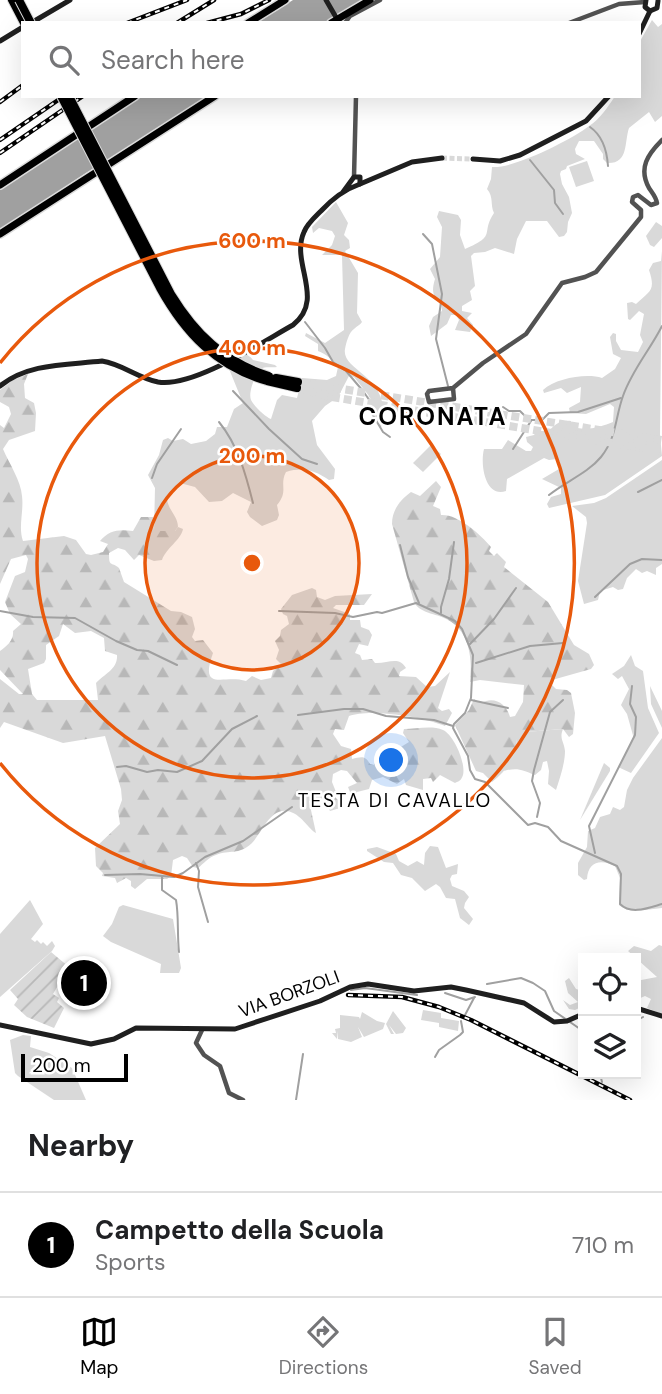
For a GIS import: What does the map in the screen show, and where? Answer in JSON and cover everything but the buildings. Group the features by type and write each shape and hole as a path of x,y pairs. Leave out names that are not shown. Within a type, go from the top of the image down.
{"highway":[{"path":"12,0 21,21"},
{"path":"19,0 30,21"},
{"path":"62,98 154,276 179,319 195,339 236,369 297,385"},
{"path":"70,98 162,278 189,321 227,357 268,379"}],"main road":[{"path":"34,21 70,0"},
{"path":"248,21 279,0"},
{"path":"248,21 285,0"},
{"path":"326,0 337,21"},
{"path":"339,21 370,0"},
{"path":"641,30 650,11 657,8 658,0"},
{"path":"645,1 645,7 650,11"},
{"path":"0,41 21,26"},
{"path":"0,185 132,98"},
{"path":"0,234 212,98"},
{"path":"473,159 500,161 520,155 586,121 607,98"},
{"path":"0,386 26,370 102,361 158,382 181,381 229,360 302,318 307,308 301,246 304,231 330,202 357,180 375,178 412,162 442,158"},
{"name":"VIA BORZOLI","path":"0,1025 91,1044 114,1039 136,1028 240,1028 364,984 414,991 451,988 466,990 524,1003 554,1022 569,1021 578,1016"},
{"path":"641,1010 662,1016"}],"street":[{"path":"340,21 380,0"},
{"path":"574,21 619,4 645,1"},
{"path":"356,98 357,180"},
{"path":"453,388 454,399 429,402 428,392 453,388 482,363 526,334 562,283 585,277 603,266 641,216 641,210 632,202 633,197 638,195 652,205 657,203 646,179 645,163 662,140"},
{"path":"202,1030 196,1043 204,1055 220,1066 229,1093 243,1100"}],"green space":[{"path":"652,20 658,27 662,24 662,116 655,122 649,112 629,128 622,156 614,162 607,163 603,159 603,154 594,141 579,141 576,154 585,159 567,166 560,174 572,213 564,236 559,237 547,221 526,221 517,239 514,254 495,248 474,253 471,256 475,286 470,291 472,300 462,306 462,311 472,313 467,318 473,325 470,332 455,330 459,320 456,315 451,315 447,324 431,336 429,326 433,317 442,311 440,302 434,295 435,279 430,269 440,257 442,227 437,217 439,211 458,215 465,249 485,237 494,213 487,189 492,167 527,159 569,139 597,120 614,98 641,98 641,39"},
{"path":"587,161 594,181 576,187 569,167"},
{"path":"336,202 348,223 344,235 349,240 350,248 345,251 358,273 357,313 362,322 349,335 346,357 375,386 381,397 381,428 374,417 370,397 354,377 349,376 338,397 325,406 312,421 317,445 335,469 334,479 329,480 308,470 286,472 281,500 277,505 277,520 262,526 247,512 251,502 233,493 222,501 209,502 195,487 180,483 167,499 178,527 175,531 154,531 155,488 148,475 159,455 163,440 183,439 191,444 206,441 215,434 217,427 227,427 234,409 243,403 227,364 247,353 253,360 277,367 261,369 254,379 250,393 255,405 271,419 277,400 282,395 297,398 302,378 327,380 336,376 336,364 318,351 318,344 305,336 306,333 325,343 344,330 342,255 322,255 332,245 335,236 332,231 319,228 313,233 312,227"},
{"path":"656,222 662,226 662,238 654,247 646,236"},
{"path":"662,251 662,456 605,495 549,508 547,504 551,497 561,494 561,488 542,479 559,469 560,462 557,459 544,458 507,479 506,491 493,489 484,471 484,449 502,449 508,440 526,451 531,451 533,447 526,437 537,431 549,431 561,422 571,421 571,426 587,429 613,422 614,407 610,404 586,414 570,413 569,408 580,402 581,387 567,393 561,388 544,393 543,390 556,382 572,378 602,378 615,369 621,358 613,354 610,337 613,333 616,334 621,350 638,352 643,342 640,335 644,314 639,311 628,319 627,303 636,304 648,293 652,287 649,270 653,263 661,261"},
{"path":"28,374 24,384 25,398 34,403 36,413 35,431 9,440 3,449 21,490 23,541 64,536 76,540 86,554 91,555 103,552 108,544 100,541 111,532 133,531 141,517 153,517 154,531 175,531 178,527 183,529 162,560 154,561 139,555 134,560 125,550 118,548 109,553 109,561 119,568 124,582 171,611 192,617 195,629 192,637 195,641 203,640 213,653 209,673 211,678 216,679 246,681 252,676 261,680 271,678 273,671 281,664 276,659 279,650 275,641 281,630 289,624 281,609 292,595 312,588 316,590 317,597 325,600 335,596 372,594 364,605 336,605 333,608 350,614 350,620 360,620 361,627 369,630 372,635 368,646 359,644 355,653 360,655 362,660 372,659 375,663 400,662 406,668 399,676 416,677 427,687 435,686 450,672 438,708 442,711 449,709 452,713 445,726 397,715 358,714 349,716 344,730 335,729 333,734 341,746 351,749 352,759 362,757 374,765 378,758 402,753 396,750 409,742 403,733 404,729 429,727 443,730 455,743 461,757 461,780 455,783 440,775 433,782 431,778 423,779 423,790 406,785 404,779 397,784 383,777 372,780 369,789 357,792 355,802 351,803 348,787 357,783 347,771 341,770 333,774 332,782 336,792 334,796 341,803 340,808 330,811 323,799 309,801 316,833 292,812 281,811 266,822 247,847 213,856 198,868 193,867 187,858 182,856 173,860 171,876 167,879 147,879 135,889 126,878 117,883 115,878 102,876 103,873 96,866 95,848 120,824 118,811 122,800 105,736 63,743 4,722 0,728 0,679 19,694 23,694 0,670 0,651 10,642 13,631 21,624 10,614 5,602 15,576 25,572 28,559 26,555 11,559 0,584 0,425 4,428 11,414 9,407 0,402 0,390 13,380","holes":["63,624 75,633 91,631 104,638 105,651 117,655 113,668 96,683 98,700 37,700 32,694 28,669 44,663 46,645 59,636"]},
{"path":"431,445 441,454 423,472 413,463"},
{"path":"662,460 662,564 656,568 656,575 647,571 642,573 636,569 627,578 623,589 613,587 600,591 598,600 584,604 578,581 587,523 586,517 572,506 594,503 606,498"},
{"path":"436,481 441,487 433,506 440,509 441,515 461,521 475,531 491,547 489,551 494,556 497,553 506,562 504,567 548,602 574,645 589,654 594,665 591,669 552,680 556,689 571,693 575,713 573,734 569,737 563,729 525,732 517,739 510,763 492,782 483,773 476,771 455,725 469,710 474,699 481,703 490,700 499,702 510,717 515,716 523,702 524,685 480,680 470,682 470,654 464,636 452,623 423,611 414,602 392,524 395,510 403,498 411,492 420,496"},
{"path":"631,655 635,666 643,671 648,708 659,733 631,773 618,767 634,739 627,714 621,705 629,689 622,676 618,679 612,674 624,666"},
{"path":"650,686 662,711 662,728 651,704"},
{"path":"563,729 565,756 556,790 548,784 547,761 543,762 541,770 535,775 513,769 504,771 514,754 517,738 525,732"},
{"path":"662,738 662,908 629,910 619,905 620,878 615,866 596,863 584,880 578,875 578,863 587,847 588,831 595,828 600,817 610,814 613,807 620,810 624,807 627,790 633,778"},
{"path":"604,763 610,771 580,820"},
{"path":"430,846 438,847 446,868 458,864 457,874 450,879 452,886 464,891 469,897 464,908 473,919 469,925 460,918 455,899 446,898 436,884 425,891 412,878 401,875 393,863 384,862 367,851 377,847 396,854 399,861 408,866 417,861 424,865 425,853"},
{"path":"30,900 43,924 31,939 47,946 52,941 55,946 0,997 0,934"},
{"path":"123,905 173,919 181,968 179,973 160,973 161,964 103,936 119,907"},
{"path":"659,945 662,946 662,1014 647,1008 651,999 645,996 641,998 641,980 657,977 641,963 641,953 628,951 634,946 651,951"},
{"path":"51,952 69,967 53,994 59,998 57,1002 64,1008 54,1028 27,1017 14,1005 18,999 10,990"},
{"path":"569,978 578,990 578,1002 568,993 565,981"},
{"path":"563,1000 570,1005 578,1002 578,1008 569,1009"},
{"path":"423,1010 441,1013 441,1018 459,1021 458,1031 439,1027 439,1023 421,1020"},
{"path":"393,1011 406,1028 403,1033 396,1034 389,1025 394,1034 391,1034 386,1024"},
{"path":"362,1012 385,1023 383,1029 364,1037 358,1027 362,1037 351,1042 338,1039 338,1031 337,1039 332,1033 336,1033 335,1029 340,1028 340,1015 360,1019"},
{"path":"23,1035 31,1036 30,1047 49,1053 72,1068 86,1100 54,1100 15,1073 10,1040"}],"shaded area":[{"path":"293,0 362,0 328,21 260,21"},
{"path":"140,98 207,98 0,230 0,189"}],"waterway":[{"path":"590,127 604,144 608,166"},
{"path":"530,160 554,190 555,203 563,214"},
{"path":"423,234 432,244 442,294 436,339 448,386"},
{"path":"305,322 333,362 346,371 363,391 370,401 371,412 383,432 390,437"},
{"path":"549,495 590,468 606,450 627,387 662,326"},
{"path":"233,391 302,459 317,464"},
{"path":"503,407 509,411 520,411 529,420 542,420 549,413 578,412 621,398"},
{"path":"513,449 531,421"},
{"path":"219,422 236,450 253,503"},
{"path":"152,478 157,464 181,429"},
{"path":"638,492 662,480"},
{"path":"441,613 454,542"},
{"path":"400,545 408,577 419,603"},
{"path":"595,597 630,564 642,559 662,560"},
{"path":"470,644 494,619 516,588"},
{"path":"279,611 335,613 353,617 382,613 416,603 455,621 462,629 473,655 471,698 465,713 453,728 468,756 470,770 475,779 485,782 528,825 535,823 548,827 561,841 617,866 621,874 620,904 624,907 640,910 662,904"},
{"path":"0,611 33,617 75,618 116,641 137,650 148,651 177,665"},
{"path":"476,663 530,646 563,643"},
{"path":"595,853 589,826 635,735 636,717 630,704 632,686"},
{"path":"471,700 508,708"},
{"path":"537,817 540,803 532,781 534,770 550,712 563,700"},
{"path":"298,715 363,709 386,716 434,720 453,726"},
{"path":"117,767 126,766 147,772 177,772 202,761 232,729 257,716"},
{"path":"105,875 174,877 205,857 243,841 292,807"},
{"path":"196,863 199,871 198,887 208,922"},
{"path":"162,877 162,890 176,900 179,952"},
{"path":"487,984 521,978 533,983 545,991 554,1011 578,1028"},
{"path":"351,990 365,988 417,995"},
{"path":"445,993 466,1000 475,997"},
{"path":"465,1015 474,998"},
{"path":"435,1057 439,1050 463,1032 461,1021"},
{"path":"296,1100 303,1054"}],"tunnel":[{"path":"442,158 473,159"},
{"path":"298,382 662,440"},
{"path":"297,388 326,396 662,451"}],"railway":[{"path":"132,21 187,0"},
{"path":"180,21 214,0"},
{"path":"215,21 241,14 269,0"},
{"path":"0,102 21,86"},
{"path":"0,140 61,98"},
{"path":"0,153 80,98"},
{"path":"348,995 402,997 439,1007 471,1020 630,1100"}],"place":[{"name":"Campetto della Scuola","path":"84,983"}],"district":[{"name":"CORONATA","path":"433,416"},
{"name":"TESTA DI CAVALLO","path":"395,800"}]}
